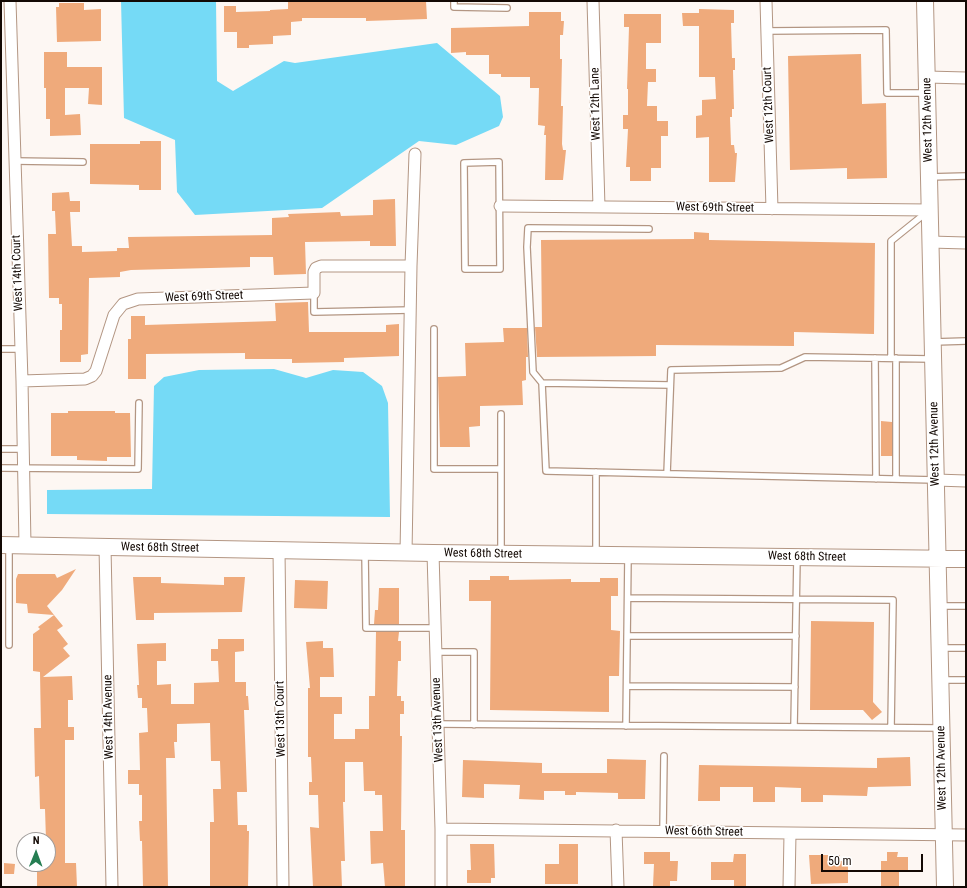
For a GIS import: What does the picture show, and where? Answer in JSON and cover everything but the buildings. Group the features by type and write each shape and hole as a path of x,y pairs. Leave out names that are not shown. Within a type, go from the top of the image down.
{"main road":[{"name":"West 12th Avenue","path":"925,1 945,887"},
{"name":"West 68th Street","path":"5,545 433,553 966,559"}],"street":[{"name":"West 14th Court","path":"10,1 24,449 25,545"},
{"name":"West 12th Lane","path":"593,1 599,207"},
{"name":"West 12th Court","path":"766,1 772,209"},
{"path":"927,77 966,78"},
{"path":"406,552 411,266 415,154"},
{"name":"West 69th Street","path":"500,206 930,210"},
{"path":"930,242 966,243"},
{"path":"314,293 314,272 316,268 321,266 411,266"},
{"name":"West 69th Street","path":"22,381 85,380 92,376 96,371 114,315 123,304 138,299 314,293"},
{"path":"936,480 966,481"},
{"name":"West 14th Avenue","path":"105,547 112,887"},
{"name":"West 13th Court","path":"279,550 283,887"},
{"name":"West 13th Avenue","path":"433,553 442,829 441,887"},
{"name":"West 66th Street","path":"442,829 966,835"},
{"path":"616,830 618,887"},
{"path":"789,887 790,834"}],"lane":[{"path":"454,1 454,7 506,8"},
{"path":"767,30 886,30 887,93 928,93"},
{"path":"15,161 83,162"},
{"path":"499,162 500,206 500,269 465,269 464,163 499,162"},
{"path":"929,177 966,176"},
{"path":"896,479 891,241 930,210"},
{"path":"649,229 528,228 527,247 534,372 542,383 546,471 936,480"},
{"path":"314,293 314,312 411,310"},
{"path":"434,329 434,469 501,469"},
{"path":"933,342 966,341"},
{"path":"1,348 20,349"},
{"path":"667,474 671,370 782,368 805,357 933,359"},
{"path":"875,358 876,479"},
{"path":"542,383 670,384"},
{"path":"1,468 138,469 139,404"},
{"path":"501,414 502,554"},
{"path":"1,449 24,449"},
{"path":"596,472 596,555"},
{"path":"5,545 9,645"},
{"path":"365,552 366,628 435,628"},
{"path":"626,726 628,555"},
{"path":"794,726 797,557"},
{"path":"628,598 796,598 893,600 891,727"},
{"path":"939,606 966,606"},
{"path":"627,636 796,636"},
{"path":"940,648 966,648"},
{"path":"436,652 474,652 474,725"},
{"path":"940,680 966,680"},
{"path":"626,686 795,687"},
{"path":"438,724 941,728"},
{"path":"663,831 664,756"}],"water":[{"path":"121,1 216,1 217,81 233,91 284,61 295,63 437,43 500,96 503,117 499,126 456,145 419,141 322,208 195,215 177,192 175,140 124,118"},
{"path":"274,369 306,378 333,370 363,372 382,386 388,403 390,517 47,514 47,490 152,489 154,386 164,377 199,370"}]}
